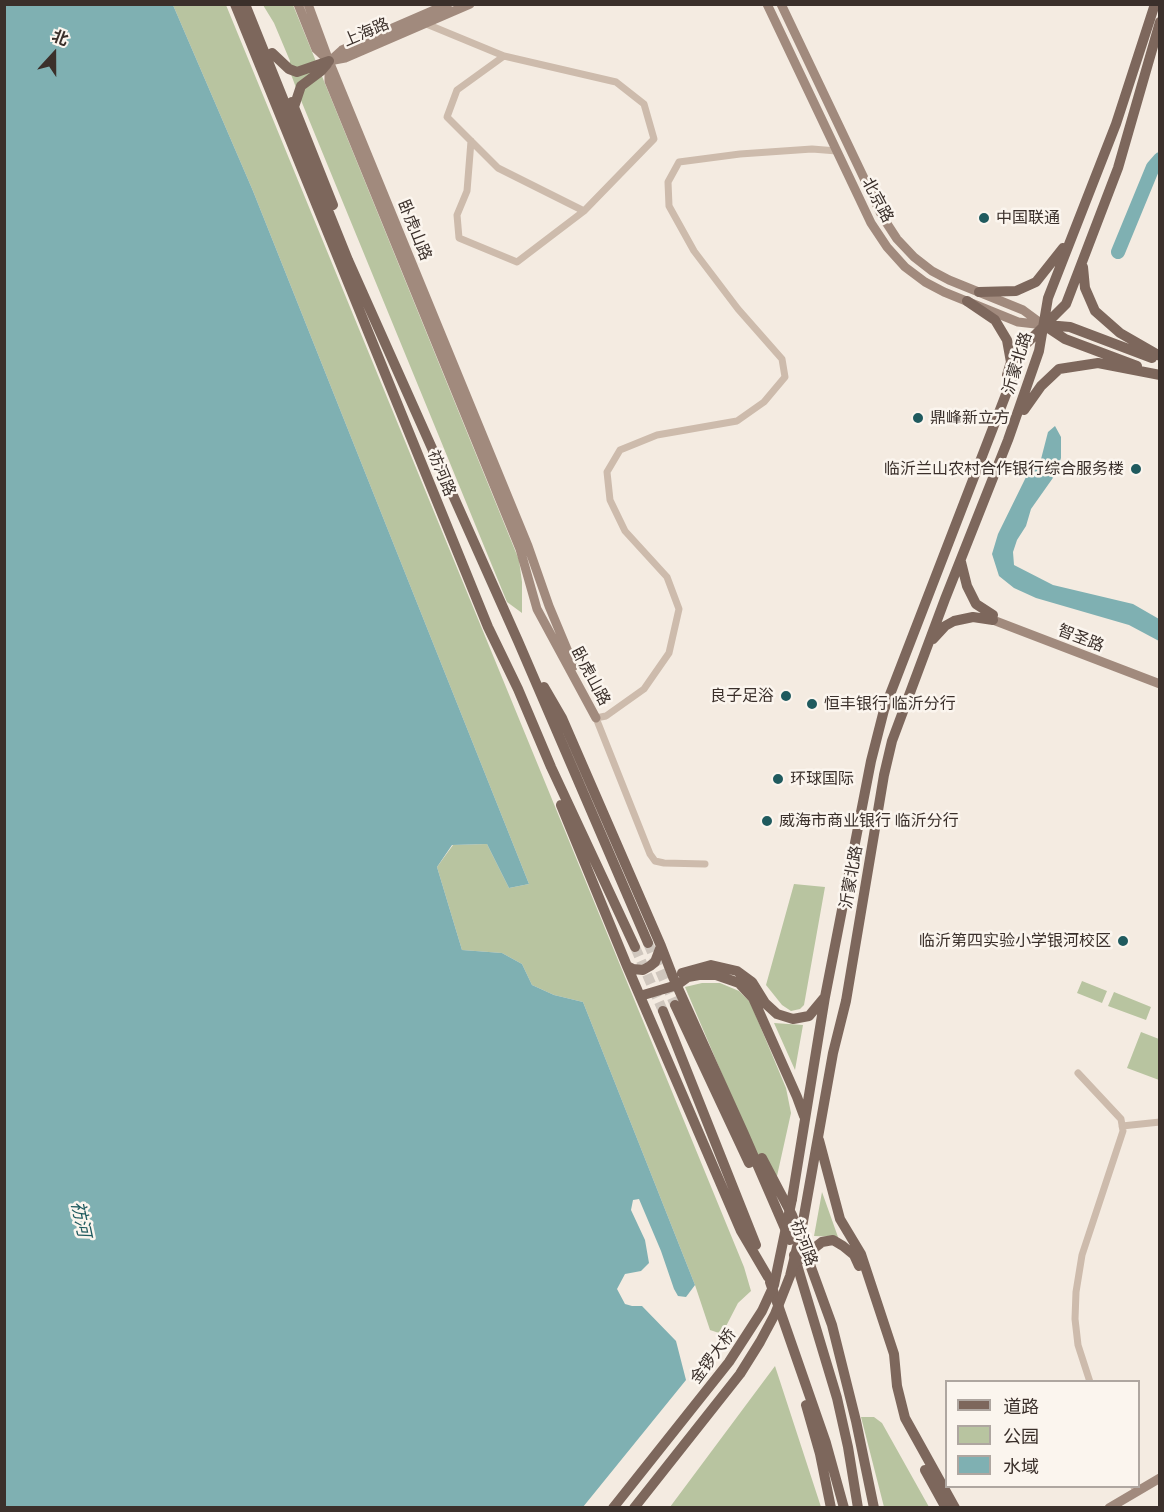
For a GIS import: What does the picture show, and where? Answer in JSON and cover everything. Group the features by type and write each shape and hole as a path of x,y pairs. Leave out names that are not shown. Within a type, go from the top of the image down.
{"main road":[{"name":"祊河路","path":"235,4 488,627 635,947"},
{"name":"祊河路","path":"245,4 348,260 518,641 648,943"},
{"path":"252,4 329,191 348,260"},
{"name":"沂蒙北路","path":"791,1270 802,1227 833,1053 846,1001 884,775 892,741 1008,440 1039,351 1048,298 1116,124 1155,4"},
{"name":"沂蒙北路","path":"792,1199 825,997 871,762 884,710 1025,345 1066,304 1118,168 1160,22"},
{"path":"272,53 289,69 297,72 329,61"},
{"path":"294,107 301,86 321,71 329,61"},
{"path":"979,292 1016,291 1036,282 1071,238"},
{"path":"1086,254 1083,269 1085,288 1095,311 1120,333 1160,358"},
{"path":"967,302 995,320 1009,347 1011,362 994,423"},
{"name":"北京路","path":"1044,325 1070,327 1160,358"},
{"name":"北京路","path":"1044,325 1065,339 1160,375"},
{"path":"1008,440 1031,398 1059,369 1098,363 1160,375"},
{"path":"960,560 963,576 976,604 993,618"},
{"path":"928,644 945,626 954,621 993,618"},
{"path":"488,627 627,966 741,1231 768,1277"},
{"path":"518,641 562,718 790,1240"},
{"path":"627,966 642,970 650,966 655,962 661,946"},
{"path":"675,981 696,968 711,965 736,971 752,982 765,1003 777,1014 794,1019 809,1016 825,997"},
{"path":"640,996 675,981 706,974 733,980 744,987 753,998 804,1118"},
{"name":"祊河路","path":"675,1005 755,1176 790,1240 846,1437 858,1508"},
{"path":"663,1011 712,1131 790,1335 826,1443 844,1508"},
{"path":"718,1077 792,1215 832,1325 856,1421 874,1508"},
{"path":"819,1137 840,1219 861,1254 894,1354 897,1386 905,1418 955,1508"},
{"name":"金锣大桥","path":"613,1508 729,1362 762,1311 774,1285 792,1199"},
{"path":"791,1270 822,1242 833,1240 854,1255 866,1282 891,1357 898,1420 946,1508"},
{"name":"金锣大桥","path":"634,1508 740,1374 775,1314 791,1270"},
{"path":"790,1335 831,1508"},
{"path":"818,1335 856,1421"}],"street":[{"name":"卧虎山路","path":"298,4 316,49 329,61"},
{"name":"卧虎山路","path":"308,4 329,61 329,81 520,549 537,609 596,718"},
{"name":"上海路","path":"329,61 345,58 470,4"},
{"name":"北京路","path":"767,4 871,223 887,247 905,267 925,282 1018,322 1044,325"},
{"name":"北京路","path":"781,4 882,216 897,239 914,257 932,271 1023,310 1044,325"},
{"name":"上海路","path":"329,61 342,50 442,6"},
{"path":"424,23 504,56 616,82 644,104 654,140 584,211 517,262 459,238 457,215 467,191 471,141"},
{"path":"504,56 457,90 447,117 498,168 584,211"},
{"path":"705,864 664,863 656,861 650,854 596,718 606,716 644,689 669,653 679,609 667,578 625,531 610,500 607,472 620,450 657,435 737,421 764,402 785,378 782,359 738,309 694,250 669,206 668,182 680,162 740,154 812,149 837,152"},
{"name":"智圣路","path":"993,618 1160,678"},
{"name":"智圣路","path":"993,618 1160,684"},
{"path":"1078,1073 1121,1119 1123,1131 1082,1255 1076,1292 1075,1319 1078,1345 1089,1380"},
{"path":"1122,1126 1160,1122"},
{"path":"1140,1484 1160,1472"},
{"path":"1109,1508 1160,1478"},
{"path":"1099,1508 1133,1488"}],"green space":[{"path":"173,5 226,5 744,1267 751,1291 738,1303 722,1334 710,1330 695,1285 583,1002 554,995 532,985 522,964 502,953 462,950 437,867 453,845 487,844 509,888 529,884 253,191"},
{"path":"263,5 293,5 519,560 522,613 507,602 298,93 289,69 290,61 274,23"},
{"path":"794,884 825,887 804,1005 800,1009 791,1011 782,1005 766,985"},
{"path":"1082,981 1107,991 1102,1003 1077,993"},
{"path":"702,983 720,983 739,991 750,1002 786,1088 791,1113 773,1194 685,987"},
{"path":"1114,992 1151,1007 1146,1020 1108,1006"},
{"path":"774,1023 803,1025 795,1070"},
{"path":"1141,1032 1159,1039 1159,1080 1127,1068"},
{"path":"822,1192 838,1237 814,1236"},
{"path":"775,1366 821,1507 670,1507"},
{"path":"861,1417 874,1417 882,1423 929,1507 884,1507"}],"water":[{"name":"祊河","path":"5,4 173,5 253,191 529,884 509,888 487,844 452,845 437,867 462,950 502,953 522,964 532,985 554,995 583,1002 695,1285 686,1297 678,1296 639,1199 633,1200 631,1210 645,1240 649,1263 641,1271 625,1274 617,1289 625,1304 642,1306 676,1341 686,1380 583,1507 5,1507"},
{"path":"1055,426 1061,437 1061,458 1055,475 1031,509 1026,526 1017,540 1013,552 1014,565 1053,585 1133,604 1159,619 1159,641 1129,625 1036,598 1014,588 999,576 992,554 998,534 1027,475 1040,463 1048,432"}],"waterway":[{"path":"1118,252 1153,167 1160,159"}],"tunnel":[{"path":"648,943 675,1005"},
{"path":"635,947 663,1011"}],"place":[{"name":"中国联通","path":"984,218"},
{"name":"鼎峰新立方","path":"918,418"},
{"name":"临沂兰山农村合作银行综合服务楼","path":"1136,469"},
{"name":"良子足浴","path":"786,696"},
{"name":"恒丰银行 临沂分行","path":"812,704"},
{"name":"环球国际","path":"778,779"},
{"name":"威海市商业银行 临沂分行","path":"767,821"},
{"name":"临沂第四实验小学银河校区","path":"1123,941"}]}
